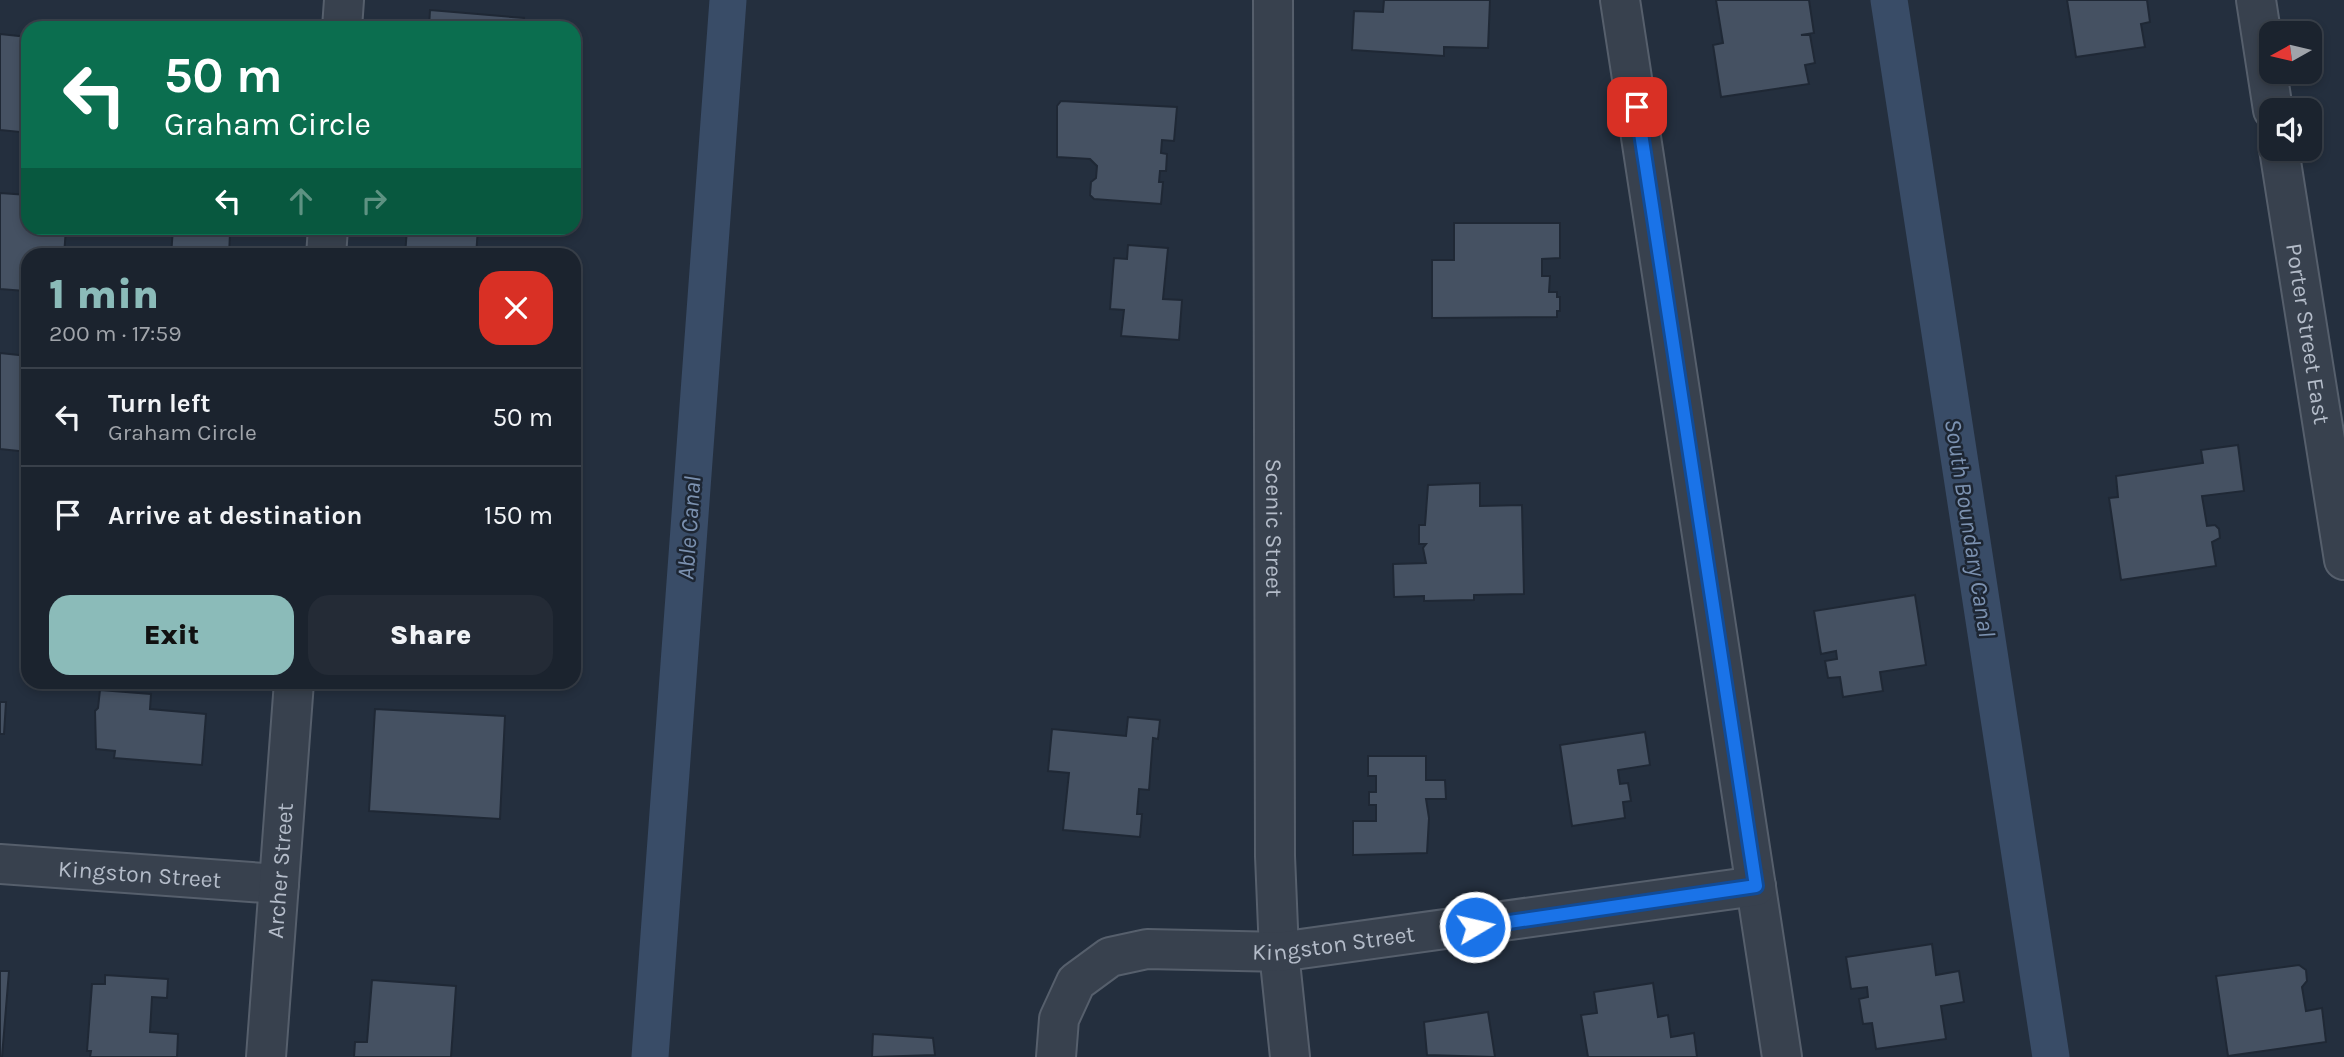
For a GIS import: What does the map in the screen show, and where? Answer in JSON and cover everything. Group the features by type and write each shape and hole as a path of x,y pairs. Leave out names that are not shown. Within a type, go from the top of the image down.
{"street":[{"path":"342,21 344,0"},
{"name":"Scenic Street","path":"1273,0 1275,856 1279,952 1290,1057"},
{"path":"1620,0 1783,1057"},
{"path":"2256,0 2271,98"},
{"name":"Porter Street East","path":"2281,161 2344,561"},
{"name":"Archer Street","path":"266,1057 293,689"},
{"name":"Kingston Street","path":"0,864 279,884"},
{"name":"Kingston Street","path":"1056,1057 1059,1019 1076,982 1110,957 1147,949 1279,952 1756,886"}],"building":[{"path":"1384,0 1490,0 1488,48 1444,47 1444,56 1352,50 1354,11 1383,12"},
{"path":"1716,0 1809,0 1814,33 1801,35 1810,35 1815,63 1805,65 1809,84 1721,97 1713,45 1723,43"},
{"path":"2067,0 2147,0 2150,22 2141,24 2145,47 2076,57"},
{"path":"430,10 524,18 524,21 429,21"},
{"path":"0,34 21,36 20,132 0,130"},
{"path":"1061,101 1177,107 1174,141 1162,140 1161,153 1167,154 1166,171 1160,171 1159,182 1163,182 1161,204 1094,199 1090,195 1097,166 1090,159 1057,157 1057,106"},
{"path":"0,193 21,194 21,235 66,235 65,248 21,248 21,291 0,289"},
{"path":"1454,223 1560,223 1560,258 1542,259 1542,276 1550,276 1549,292 1557,292 1557,297 1560,297 1557,317 1432,318 1432,260 1454,260"},
{"path":"172,235 230,235 229,248 172,248"},
{"path":"406,235 478,235 477,248 406,248"},
{"path":"1128,245 1168,248 1163,299 1182,300 1179,340 1121,336 1124,310 1110,309 1114,258 1127,259"},
{"path":"0,353 21,355 21,451 0,449"},
{"path":"2238,445 2244,491 2202,496 2207,526 2215,525 2219,529 2220,538 2212,542 2216,566 2121,580 2109,498 2118,497 2116,476 2203,463 2201,450"},
{"path":"1480,483 1480,506 1522,505 1524,594 1474,595 1474,600 1424,601 1424,596 1394,597 1393,564 1426,563 1423,548 1426,544 1419,544 1419,525 1425,525 1428,485"},
{"path":"1915,595 1926,665 1880,672 1883,691 1843,697 1840,677 1828,678 1825,661 1837,659 1836,651 1821,654 1814,611"},
{"path":"100,690 151,694 150,709 206,714 202,765 114,758 115,751 96,749 95,711 98,708"},
{"path":"0,702 6,702 4,734 0,734"},
{"path":"375,709 505,716 500,819 369,811"},
{"path":"1128,717 1160,720 1158,739 1153,738 1149,790 1139,789 1137,814 1142,814 1140,837 1063,830 1069,773 1048,771 1052,729 1126,736"},
{"path":"1645,732 1650,765 1618,770 1620,784 1628,783 1631,801 1623,802 1625,818 1572,826 1560,745"},
{"path":"1368,756 1426,756 1426,780 1445,780 1446,799 1426,799 1429,818 1427,853 1353,855 1353,821 1376,821 1376,805 1369,805 1369,792 1376,792 1376,776 1368,776"},
{"path":"1932,944 1936,975 1959,971 1964,1002 1941,1006 1946,1039 1876,1049 1872,1023 1863,1024 1859,999 1868,997 1867,987 1851,989 1846,957"},
{"path":"2299,965 2306,970 2307,981 2302,987 2306,1011 2322,1008 2326,1042 2228,1056 2216,976"},
{"path":"0,971 9,971 2,1057 0,1057"},
{"path":"105,975 168,979 167,998 152,997 150,1032 178,1034 177,1057 90,1057 91,1051 87,1051 92,984 105,984"},
{"path":"372,980 456,986 451,1057 354,1057 355,1042 367,1042"},
{"path":"1653,983 1658,1017 1668,1015 1671,1037 1694,1033 1697,1057 1588,1057 1581,1015 1597,1013 1594,992"},
{"path":"1488,1012 1495,1057 1427,1055 1424,1022"},
{"path":"873,1034 933,1038 935,1055 872,1057"}],"waterway":[{"name":"Able Canal","path":"650,1057 728,0"},
{"name":"South Boundary Canal","path":"1889,0 2051,1057"}],"route":[{"path":"1475,927 1624,903 1756,886 1637,107"}]}
